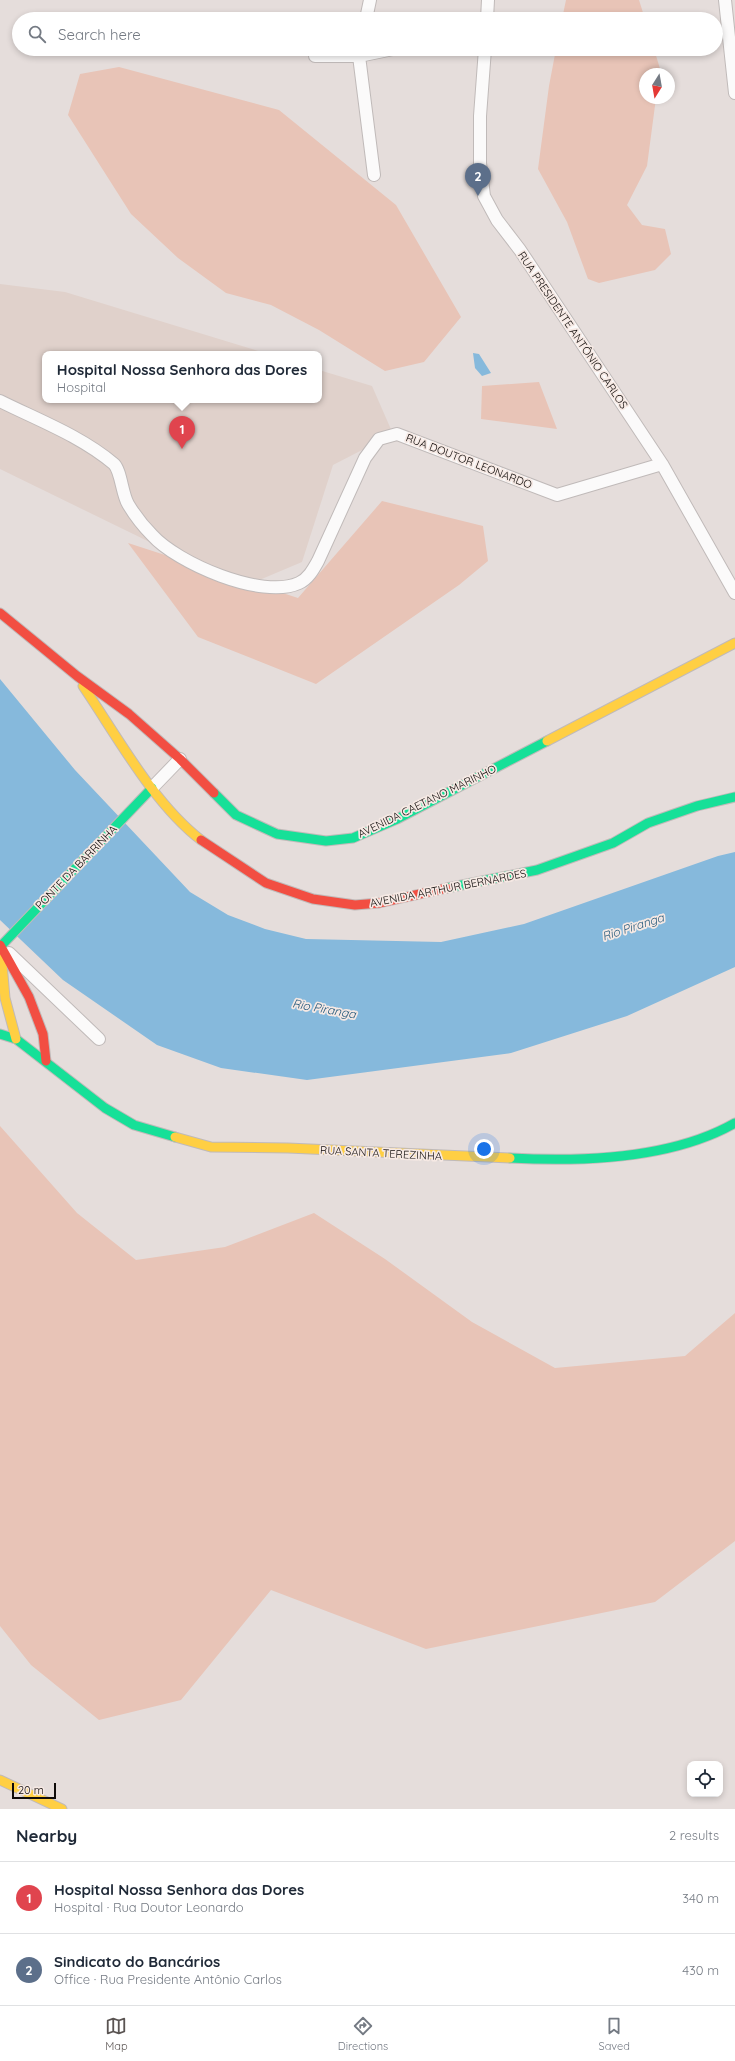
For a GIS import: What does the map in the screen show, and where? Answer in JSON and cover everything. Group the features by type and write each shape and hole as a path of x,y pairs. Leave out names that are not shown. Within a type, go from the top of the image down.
{"street":[{"path":"367,12 370,0"},
{"path":"487,12 488,0"},
{"path":"725,0 735,93"},
{"path":"359,56 374,175"},
{"name":"RUA PRESIDENTE ANTÔNIO CARLOS","path":"484,56 480,116 480,163 484,196 498,220 520,250 662,464 735,593"},
{"name":"RUA DOUTOR LEONARDO","path":"0,401 86,444 115,465 127,503 152,535 166,548 182,559 236,580 259,586 287,586 299,583 310,575 318,561 365,458 379,439 397,434 557,495 662,464"},
{"path":"0,613 77,676"},
{"name":"AVENIDA CAETANO MARINHO","path":"77,676 129,714 180,760 236,815 270,832 295,838 326,841 341,840 365,833 397,818 734,644"},
{"name":"AVENIDA ARTHUR BERNARDES","path":"77,676 152,788 186,828 212,848 266,883 313,899 355,905 379,903 536,870 613,843 648,823 697,806 735,797"},
{"path":"152,788 180,760"},
{"name":"PONTE DA BARRINHA","path":"2,943 152,788"},
{"path":"2,943 5,998 16,1039"},
{"path":"2,943 99,1039"},
{"path":"2,943 28,997 43,1034 46,1061"},
{"name":"RUA SANTA TEREZINHA","path":"0,1034 16,1039 105,1108 134,1124 211,1147 288,1148 548,1160 638,1154 684,1145 723,1130 735,1123"},
{"path":"0,1780 62,1809"}],"shaded area":[{"path":"566,0 639,0 643,12 563,12"},
{"path":"555,56 656,56 660,68 639,68 639,104 655,104 647,166 627,205 642,225 665,229 671,254 655,270 599,283 588,279 567,222 538,169 549,86"},
{"path":"119,67 279,110 396,205 461,317 424,362 385,371 319,330 271,305 226,293 178,258 131,214 68,115 80,74"},
{"path":"0,284 65,292 258,351 42,351 42,403 322,403 322,371 372,386 393,434 333,465 302,562 252,583 166,550 0,469"},
{"path":"539,382 557,429 481,419 482,386"},
{"path":"382,501 483,526 488,561 459,585 316,684 198,637 128,543 298,598"},
{"path":"0,1126 77,1213 136,1260 225,1247 314,1213 385,1259 472,1322 555,1368 685,1356 735,1313 735,1541 655,1602 426,1649 271,1590 181,1700 99,1720 31,1665 0,1626"}],"water":[{"path":"473,353 479,354 491,373 482,376 475,368"},
{"name":"Rio Piranga","path":"0,679 75,770 190,892 228,915 265,929 306,939 441,942 524,924 718,856 735,852 735,967 627,1016 511,1053 307,1080 221,1068 157,1045 63,980 0,920"}],"traffic: fast":[{"path":"214,793 236,815 277,834 326,841 353,838 397,819 547,741"},
{"path":"1,946 152,788"},
{"path":"447,888 537,870 613,843 648,823 697,806 735,797"},
{"path":"0,1034 16,1039 105,1108 134,1125 175,1137"},
{"path":"510,1158 566,1159 626,1156 683,1144 710,1135 735,1123"}],"traffic: slow":[{"path":"547,741 735,643"},
{"path":"83,686 137,768 152,788 167,807 201,840"},
{"path":"1,952 5,998 16,1039"},
{"path":"175,1137 211,1147 288,1148 510,1158"},
{"path":"0,1780 62,1809"}],"traffic: jam":[{"path":"0,613 77,676 129,714 180,759 214,793"},
{"path":"201,840 266,883 313,899 355,905 379,903 447,888"},
{"path":"0,945 29,997 43,1034 46,1061"}],"place":[{"name":"Sindicato do Bancários","path":"478,196"},
{"name":"Hospital Nossa Senhora das Dores","path":"182,449"}]}
